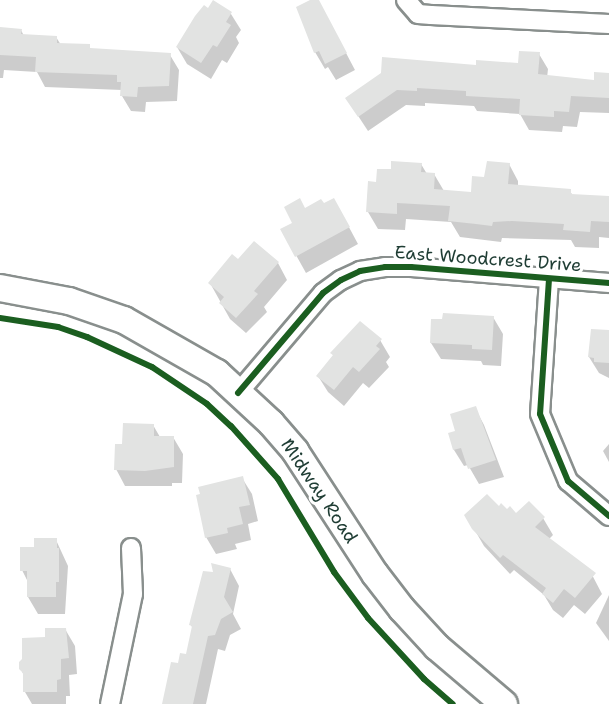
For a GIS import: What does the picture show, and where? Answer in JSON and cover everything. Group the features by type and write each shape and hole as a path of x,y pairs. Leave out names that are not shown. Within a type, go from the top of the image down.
{"main road":[{"name":"Midway Road","path":"0,288 69,301 124,320 217,373 271,423 295,451 375,574 402,609 474,682 504,704"}],"street":[{"path":"407,2 418,14 609,24"},
{"name":"East Woodcrest Drive","path":"238,393 324,293 341,280 360,271 385,267 411,267 609,283"},
{"path":"549,279 540,414 568,481 609,516"},
{"path":"110,704 133,594 131,548"}],"building":[{"path":"213,0 232,12 226,22 231,25 217,47 213,45 201,63 176,47 195,16 204,5 208,8"},
{"path":"310,0 319,0 347,53 325,64 319,51 314,53 296,7"},
{"path":"0,27 22,29 21,34 57,36 57,43 90,44 90,48 171,53 169,86 138,87 137,97 120,96 121,82 117,82 117,75 35,72 36,57 0,55"},
{"path":"519,51 540,52 538,74 594,80 594,72 609,73 609,98 571,96 569,112 554,111 554,117 519,115 520,99 466,96 466,91 417,88 417,91 397,90 358,117 345,98 381,73 382,57 476,65 476,60 518,63"},
{"path":"391,161 422,163 421,172 435,173 434,189 471,192 472,176 484,177 487,161 510,163 508,184 571,189 571,194 609,196 609,222 591,221 590,232 563,230 564,224 512,221 493,222 492,226 448,221 450,206 397,203 397,214 366,212 368,181 376,182 377,169 391,169"},
{"path":"300,198 305,208 321,199 324,203 334,198 350,227 295,257 280,229 292,223 284,207"},
{"path":"254,241 279,262 254,291 258,294 236,318 219,303 224,297 208,283 232,254 238,259"},
{"path":"443,313 494,316 492,350 472,349 472,345 430,343 431,319 442,319"},
{"path":"360,321 382,339 376,346 380,349 359,372 353,367 334,390 316,376 333,355 330,353"},
{"path":"591,329 609,330 609,363 594,362 594,358 588,357"},
{"path":"476,406 496,460 468,469 461,448 453,450 448,433 455,431 450,414"},
{"path":"123,423 154,424 154,436 174,436 174,467 145,471 114,470 115,444 122,444"},
{"path":"243,476 250,505 239,507 243,524 227,528 228,533 205,538 196,495 200,494 198,487"},
{"path":"487,494 499,506 501,503 507,509 510,506 516,513 529,501 545,517 535,527 596,573 575,598 564,589 553,603 542,594 546,588 503,555 500,558 472,529 464,515"},
{"path":"34,538 57,538 59,582 56,582 56,597 27,597 27,571 20,571 20,547 34,547"},
{"path":"211,563 231,568 224,597 233,612 221,619 215,635 208,636 193,704 162,704 171,662 178,663 180,653 186,654 192,626 189,625 203,571 213,572"},
{"path":"45,628 66,628 69,658 61,659 61,679 57,680 57,692 23,692 23,673 19,669 19,662 22,659 22,638 45,637"}],"cycle path":[{"path":"238,393 323,293 341,280 360,271 385,267 411,267 609,283"},
{"path":"549,279 540,414 568,481 609,516"},
{"path":"0,318 58,327 87,337 152,367 207,404 231,426 278,479 334,572 368,618 424,679 453,704"}]}
